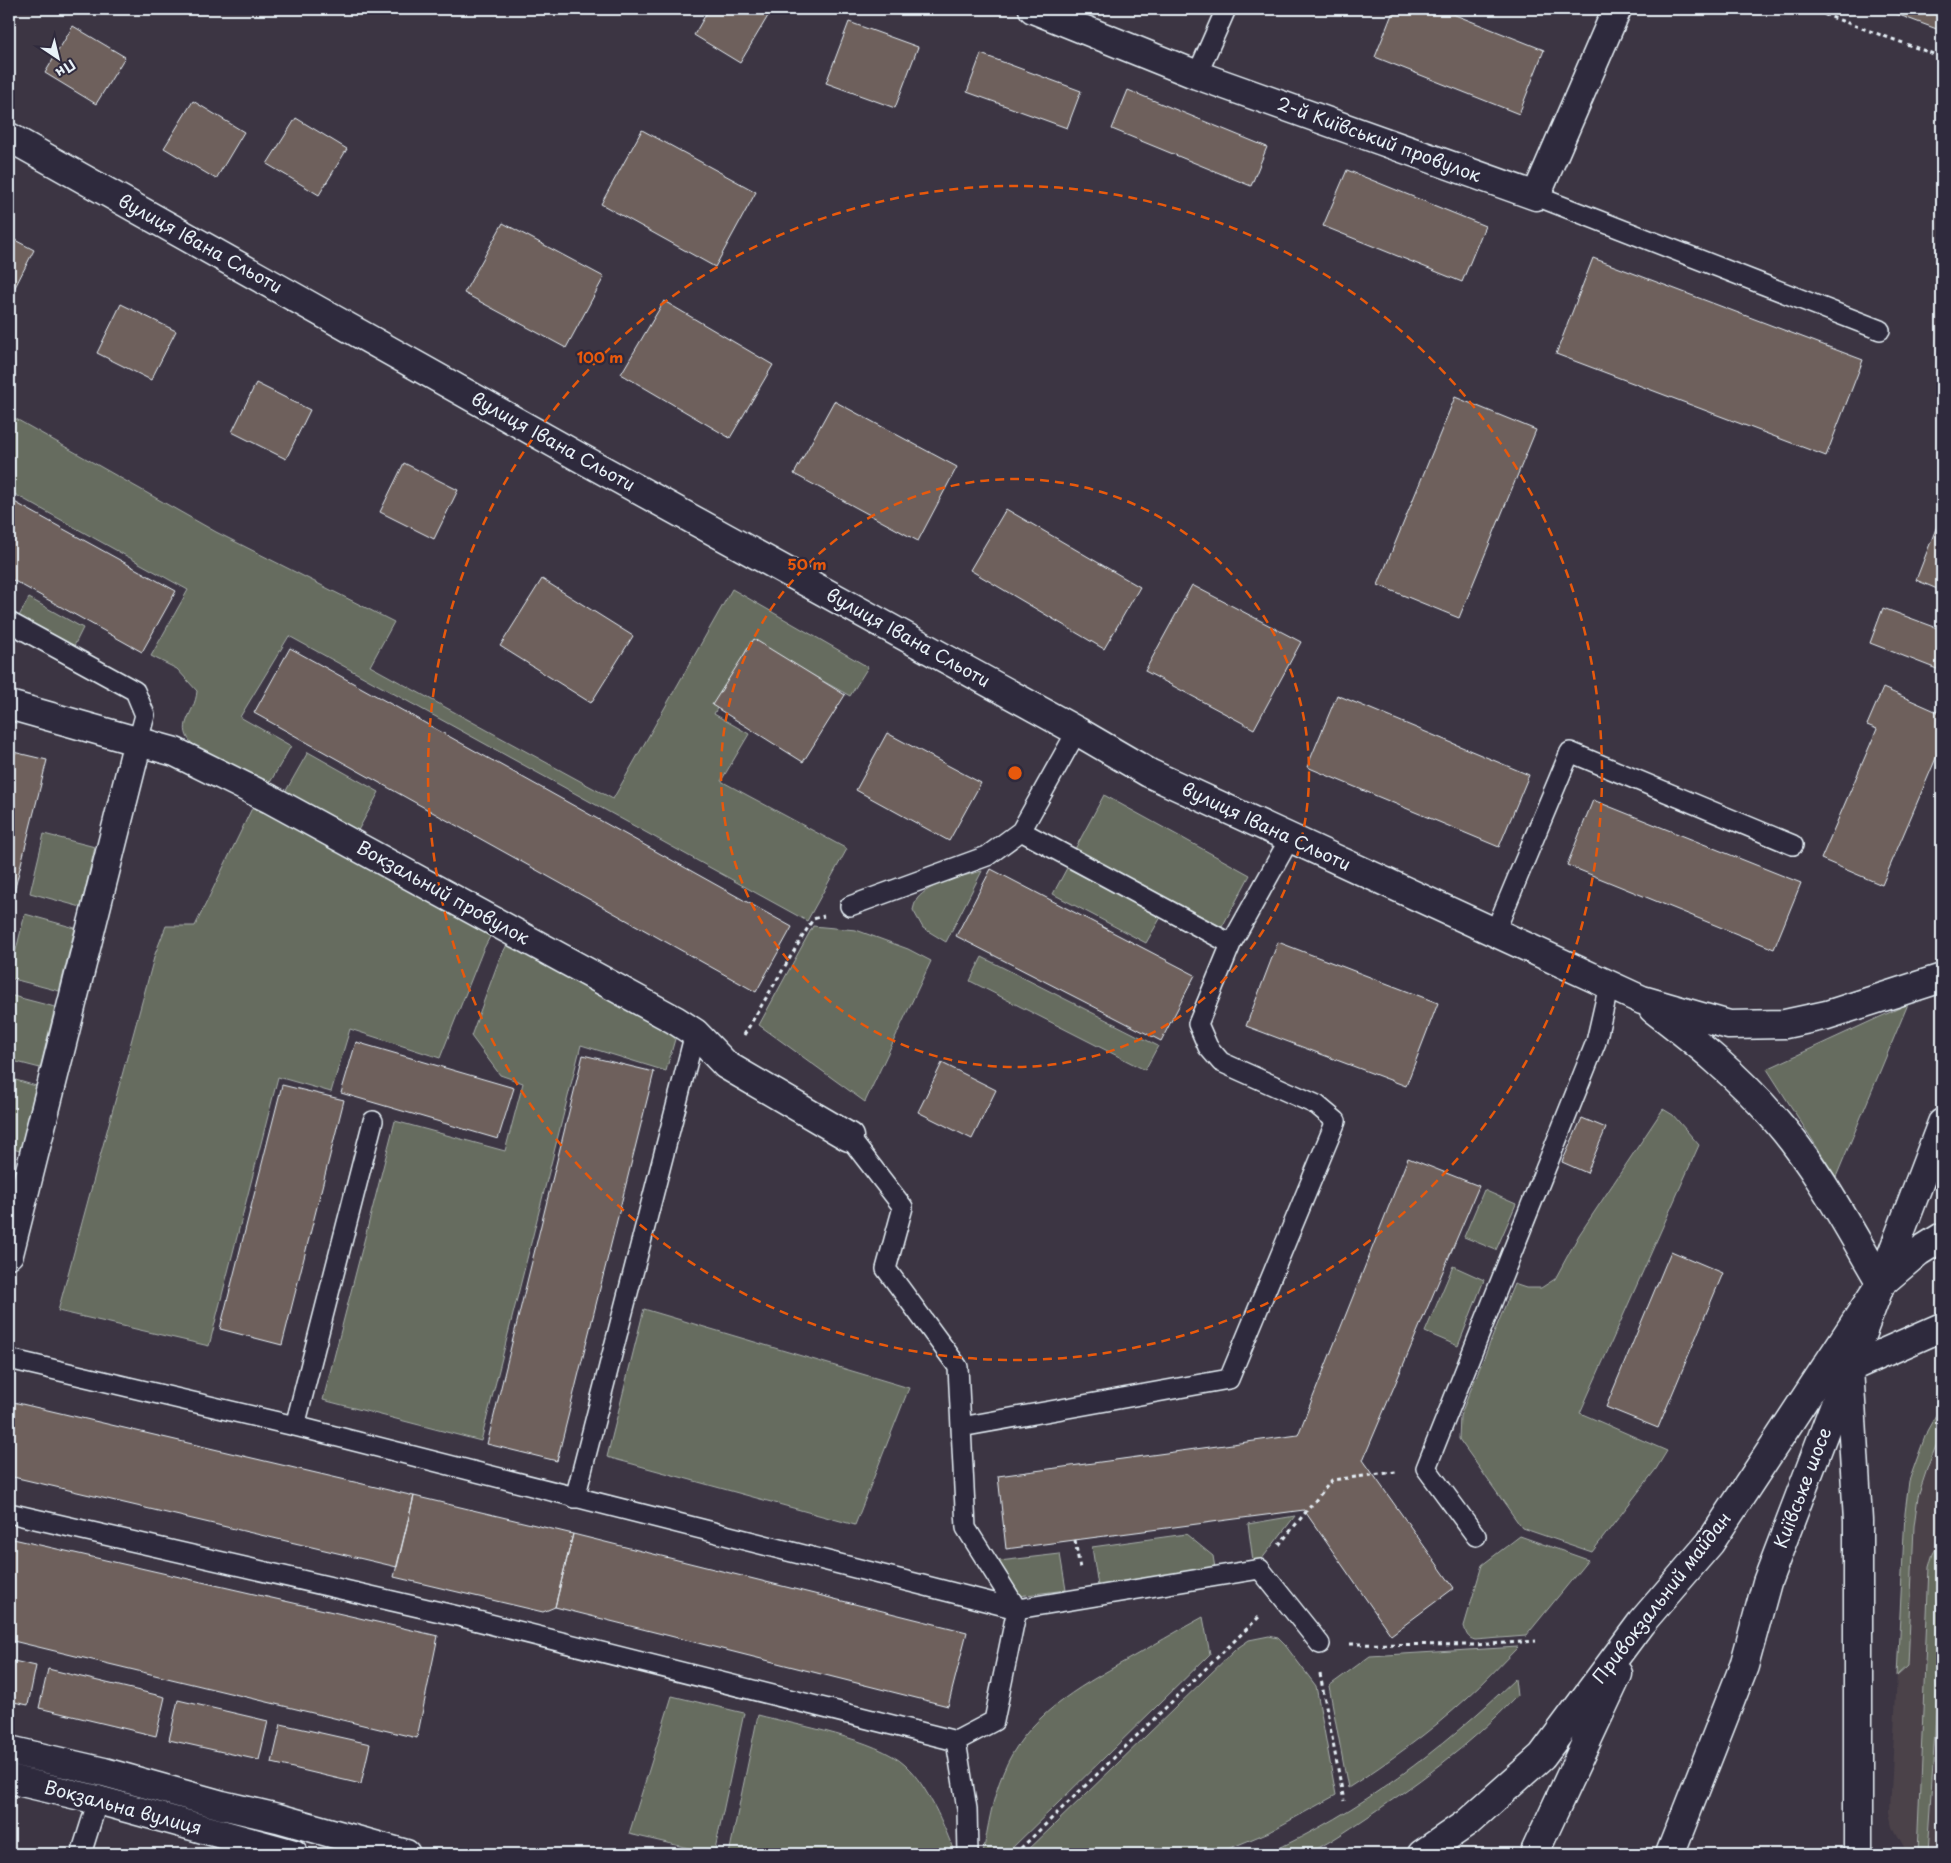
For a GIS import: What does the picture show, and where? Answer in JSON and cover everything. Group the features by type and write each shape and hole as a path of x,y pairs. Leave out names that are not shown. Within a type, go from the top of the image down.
{"street":[{"name":"2-й Київський провулок","path":"1033,9 1196,75 1536,196"},
{"path":"1536,196 1617,9"},
{"name":"вулиця Івана Сльоти","path":"9,137 579,457 1077,731 1149,774 1609,986 1642,1000 1729,1025 1785,1024 1827,1015 1942,978"},
{"name":"Вокзальний провулок","path":"9,705 175,752 270,799 696,1033 726,1065 849,1137"},
{"path":"9,1254 138,740"},
{"name":"вулиця Івана Сльоти","path":"1642,1000 1734,1076 1774,1118 1806,1160 1881,1283"},
{"name":"Київське шосе","path":"1670,1854 1744,1666 1767,1582 1942,1122"},
{"path":"1881,1283 1918,1252 1942,1237"},
{"name":"Привокзальний майдан","path":"1422,1854 1467,1823 1542,1756 1641,1623 1710,1543 1881,1283"},
{"path":"1858,1854 1858,1521 1849,1368 1942,1327"},
{"path":"1534,1854 1641,1623"},
{"name":"Вокзальна вулиця","path":"9,1750 104,1772 406,1854"},
{"name":"Вокзальна вулиця","path":"9,1779 98,1800 294,1854"}],"lane":[{"path":"1196,75 1226,9"},
{"path":"1536,196 1880,330"},
{"path":"9,622 135,691 145,715 138,740"},
{"path":"850,906 987,856 1021,831 1077,731"},
{"path":"1494,934 1570,752 1793,845"},
{"path":"1021,831 1231,944"},
{"path":"961,1427 1229,1379 1336,1121 1317,1104 1221,1062 1208,1046 1198,1024 1231,944 1290,838"},
{"path":"1476,1536 1426,1468 1596,1042 1609,986"},
{"path":"575,1498 696,1033"},
{"path":"295,1426 373,1121"},
{"path":"9,1513 462,1617 956,1741 994,1721 1017,1609 966,1528 958,1367 886,1270 903,1207 849,1137"},
{"path":"9,1359 295,1426 1017,1609 1260,1569 1282,1594 1320,1644"},
{"path":"956,1741 967,1809 968,1854"},
{"path":"81,1854 98,1800"}],"path":[{"path":"1809,9 1942,57"},
{"path":"726,1065 813,919 850,906"},
{"path":"1260,1569 1332,1480 1426,1468"},
{"path":"1015,1854 1282,1594"},
{"path":"1344,1801 1315,1647 1320,1644 1474,1645 1536,1641"}],"shaded area":[{"path":"1942,1404 1942,1854 1908,1854 1893,1827 1890,1813 1905,1513 1909,1481 1915,1462 1927,1431"}],"green space":[{"path":"9,415 216,532 394,622 370,666 613,799 732,589 868,667 850,696 751,641 714,714 749,734 721,781 847,849 807,921 289,636 240,717 291,746 268,786 195,747 189,739 185,726 197,691 177,669 151,656 188,590 9,491"},
{"path":"29,598 83,628 74,646 19,616"},
{"path":"308,752 379,792 355,836 283,796"},
{"path":"1104,795 1250,875 1222,927 1075,849"},
{"path":"255,802 493,931 483,950 440,1058 350,1029 331,1092 278,1077 209,1346 58,1311 155,954 166,926 195,926"},
{"path":"44,834 95,847 81,907 30,893"},
{"path":"1067,868 1161,917 1146,943 1053,894"},
{"path":"982,871 946,942 923,928 913,910 916,900 922,893 938,884"},
{"path":"25,914 75,928 59,991 9,978"},
{"path":"813,926 856,930 908,949 931,961 865,1102 759,1025"},
{"path":"509,941 677,1032 666,1071 581,1045 481,1441 323,1400 395,1121 505,1151 523,1083 500,1075 471,1036 499,960"},
{"path":"982,957 1158,1046 1145,1070 970,981"},
{"path":"9,995 55,1007 40,1068 9,1060"},
{"path":"1908,1004 1836,1177 1767,1069"},
{"path":"9,1078 36,1086 20,1151 9,1148"},
{"path":"1663,1109 1673,1115 1699,1145 1580,1413 1667,1451 1656,1469 1592,1552 1522,1528 1459,1439 1460,1416 1514,1284 1526,1288 1541,1288 1555,1279 1579,1235"},
{"path":"1484,1190 1516,1204 1496,1250 1464,1237"},
{"path":"1453,1266 1484,1280 1458,1346 1425,1332"},
{"path":"644,1309 909,1388 855,1525 607,1457"},
{"path":"1942,1404 1942,1431 1918,1496 1914,1526 1908,1666 1897,1676 1905,1513 1909,1481 1927,1431"},
{"path":"1295,1516 1261,1560 1253,1561 1248,1524"},
{"path":"1186,1534 1213,1556 1215,1568 1098,1586 1092,1547"},
{"path":"1520,1536 1588,1560 1526,1636 1472,1639 1467,1635 1464,1626 1482,1565"},
{"path":"1942,1545 1942,1624 1927,1854 1917,1854 1929,1567 1934,1551"},
{"path":"1060,1554 1066,1590 1018,1596 999,1561"},
{"path":"1203,1617 1210,1654 1006,1854 983,1854 993,1803 1003,1773 1013,1753 1039,1720 1072,1693"},
{"path":"1269,1636 1278,1638 1285,1645 1316,1686 1336,1795 1269,1832 1216,1854 1024,1854 1236,1649 1249,1640"},
{"path":"1518,1647 1474,1692 1439,1723 1394,1757 1348,1788 1329,1686 1370,1656"},
{"path":"1515,1679 1517,1696 1499,1714 1461,1748 1399,1795 1324,1845 1310,1852 1295,1855 1266,1854 1301,1837 1367,1799 1459,1730"},
{"path":"672,1696 744,1713 714,1854 629,1834"},
{"path":"758,1715 856,1740 892,1756 905,1765 928,1795 955,1854 729,1854"}],"building":[{"path":"709,9 767,9 771,11 740,63 694,35"},
{"path":"1394,9 1440,9 1544,50 1519,114 1375,57"},
{"path":"1883,9 1942,9 1942,31"},
{"path":"849,22 918,47 895,108 826,83"},
{"path":"73,26 125,57 96,104 45,73"},
{"path":"981,54 1081,91 1067,128 967,92"},
{"path":"1128,90 1267,147 1251,186 1112,129"},
{"path":"193,101 244,132 216,179 164,148"},
{"path":"296,118 347,149 319,195 267,164"},
{"path":"642,130 756,192 715,267 601,204"},
{"path":"1347,170 1485,226 1462,282 1323,226"},
{"path":"503,223 604,277 566,348 464,293"},
{"path":"9,237 34,250 9,299"},
{"path":"1593,258 1863,360 1826,456 1556,354"},
{"path":"664,301 773,365 730,438 621,374"},
{"path":"121,304 176,331 151,380 97,353"},
{"path":"256,383 310,410 286,459 232,432"},
{"path":"1455,397 1536,430 1459,618 1378,585"},
{"path":"834,401 957,467 918,541 794,474"},
{"path":"404,463 458,490 434,539 380,512"},
{"path":"9,499 176,591 142,652 9,578"},
{"path":"1006,509 1140,587 1104,649 970,570"},
{"path":"1942,513 1942,591 1916,580"},
{"path":"542,579 633,636 591,703 500,646"},
{"path":"1192,585 1301,642 1254,729 1145,671"},
{"path":"1883,608 1940,629 1942,624 1942,671 1870,643"},
{"path":"754,639 845,695 803,762 712,705"},
{"path":"290,648 792,927 756,992 254,713"},
{"path":"1883,688 1942,714 1942,744 1882,885 1821,859 1877,729 1867,725"},
{"path":"1337,695 1529,775 1499,847 1307,767"},
{"path":"887,733 981,783 949,841 856,790"},
{"path":"9,751 47,760 9,912"},
{"path":"1593,800 1801,883 1774,949 1567,865"},
{"path":"991,869 1195,975 1161,1041 956,936"},
{"path":"1278,942 1438,1003 1406,1086 1246,1026"},
{"path":"356,1042 514,1088 498,1139 341,1093"},
{"path":"583,1055 654,1072 557,1461 487,1444"},
{"path":"942,1063 996,1090 972,1139 918,1112"},
{"path":"282,1085 344,1100 282,1345 220,1329"},
{"path":"1582,1118 1606,1128 1587,1173 1562,1162"},
{"path":"1408,1158 1479,1186 1363,1460 1454,1588 1391,1635 1304,1510 1006,1549 998,1476 1298,1435"},
{"path":"1671,1251 1723,1273 1658,1428 1606,1407"},
{"path":"9,1401 414,1496 397,1567 9,1476"},
{"path":"414,1496 573,1534 555,1607 543,1612 394,1577"},
{"path":"573,1534 967,1632 948,1706 555,1607"},
{"path":"9,1538 438,1636 417,1738 9,1640"},
{"path":"9,1660 36,1666 28,1705 9,1701"},
{"path":"48,1669 165,1697 156,1736 39,1708"},
{"path":"178,1700 268,1721 259,1760 169,1740"},
{"path":"281,1724 370,1744 361,1784 272,1763"}]}
